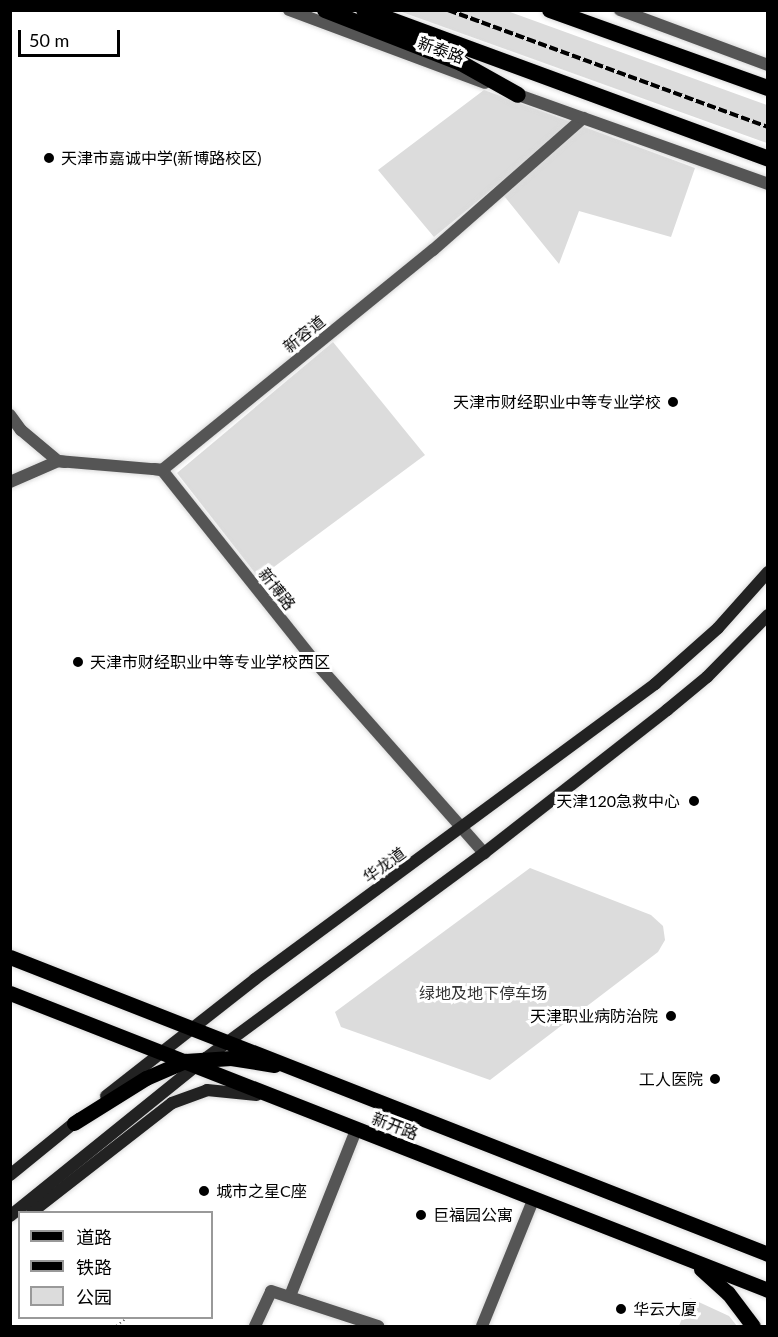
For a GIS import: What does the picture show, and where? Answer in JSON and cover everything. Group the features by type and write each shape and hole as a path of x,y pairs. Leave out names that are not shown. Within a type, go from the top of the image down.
{"highway":[{"path":"325,10 461,63 518,95"},
{"path":"364,10 768,159"},
{"path":"550,10 768,88"}],"main road":[{"name":"华龙道","path":"10,1175 194,1026 655,684 718,628 768,572"},
{"path":"10,1216 196,1061 229,1040 484,853 707,677 768,615"},
{"name":"新开路","path":"10,957 194,1026 764,1255"},
{"name":"新开路","path":"10,993 162,1051 196,1061 284,1101 356,1130 768,1290"},
{"path":"74,1123 146,1078 196,1061 306,1071"},
{"path":"33,1211 172,1103 189,1094 224,1089 284,1101"},
{"path":"684,1257 728,1293 753,1326"}],"street":[{"name":"新泰路","path":"290,10 518,95 768,183"},
{"path":"620,10 768,65"},
{"name":"新容道","path":"162,470 433,250 583,118"},
{"path":"10,415 21,430 58,461"},
{"path":"10,482 58,461 162,470"},
{"name":"新博路","path":"162,470 316,663 484,853"},
{"path":"290,1296 356,1130"},
{"path":"482,1326 534,1198"},
{"path":"255,1326 271,1291 378,1326"}],"green space":[{"path":"399,11 507,11 767,105 767,143"},
{"path":"484,90 695,168 671,237 579,211 559,264 496,186 434,237 378,170"},
{"path":"333,342 425,455 259,578 177,473"},
{"name":"绿地及地下停车场","path":"530,868 651,915 663,926 665,940 658,952 490,1080 341,1027 335,1012"},
{"path":"690,1298 729,1316 737,1326 679,1326"}],"railway":[{"path":"448,10 768,127"}],"place":[{"name":"天津市嘉诚中学(新博路校区)","path":"49,158"},
{"name":"天津市财经职业中等专业学校","path":"673,402"},
{"name":"天津市财经职业中等专业学校西区","path":"78,662"},
{"name":"天津120急救中心","path":"694,801"},
{"name":"天津职业病防治院","path":"671,1016"},
{"name":"工人医院","path":"715,1079"},
{"name":"城市之星C座","path":"204,1191"},
{"name":"巨福园公寓","path":"421,1215"},
{"name":"华云大厦","path":"621,1309"}]}
